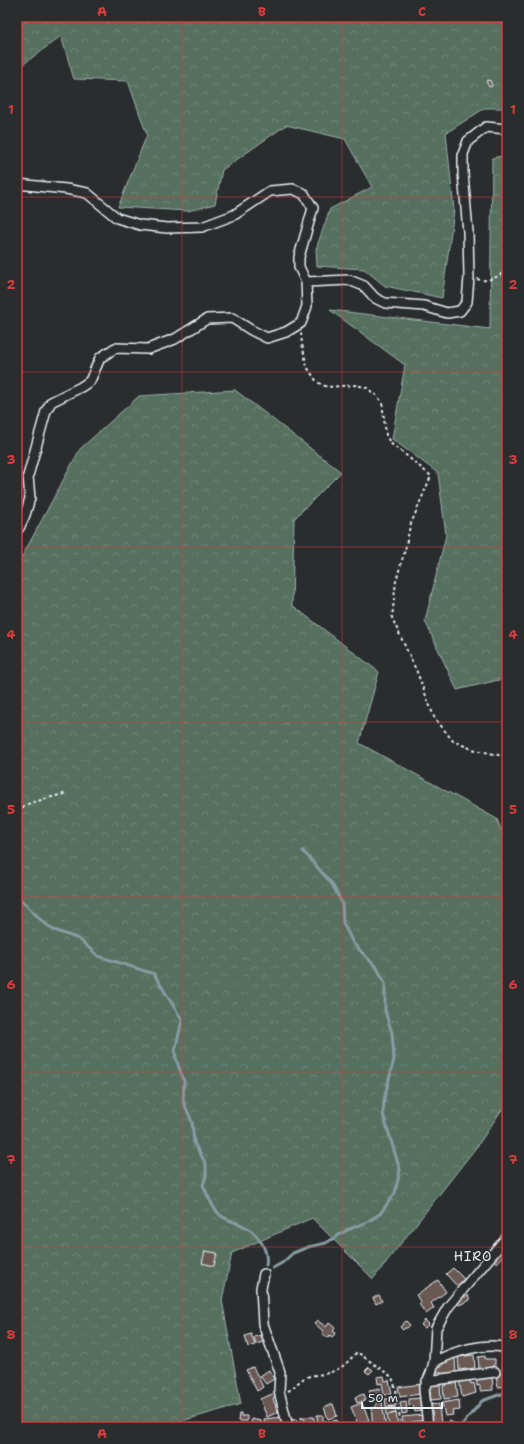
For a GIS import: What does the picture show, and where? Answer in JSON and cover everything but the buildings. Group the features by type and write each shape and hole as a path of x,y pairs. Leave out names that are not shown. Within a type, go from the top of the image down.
{"street":[{"path":"306,282 350,280 364,286 375,298 385,303 424,306 447,313 460,311 467,302 469,277 463,154 468,141 486,127 507,129"},
{"path":"17,184 66,188 87,193 117,218 140,224 167,228 202,227 234,215 270,190 293,189 304,194 313,208 299,257 299,267 306,282 307,306 301,323 286,332 267,338 250,330 232,318 207,319 176,340 148,349 115,348 100,358 90,381 51,402 46,412 28,476 30,498 25,515 19,528 17,529"},
{"path":"415,1427 429,1426 424,1389 434,1362 436,1328 448,1307 507,1237"},
{"path":"264,1274 261,1288 263,1324 280,1372 279,1391 288,1427"},
{"path":"434,1362 457,1351 497,1346 507,1348"},
{"path":"427,1381 495,1372"}],"path":[{"path":"469,277 481,281 497,278 507,270"},
{"path":"301,323 302,344 307,367 317,382 327,387 357,385 367,388 377,396 382,402 386,436 390,443 431,476 410,526 396,581 392,618 417,672 434,717 453,741 472,749 507,757"},
{"path":"17,811 30,803 67,793"},
{"path":"279,1391 286,1392 306,1377 329,1373 344,1366 357,1352 392,1377 396,1390 401,1427"}],"green space":[{"path":"31,17 507,17 507,108 485,108 446,133 454,210 442,298 385,286 364,269 317,266 316,249 330,209 372,187 345,139 286,125 222,170 215,204 188,211 118,207 147,135 128,81 74,79 61,36 17,69 17,28"},
{"path":"507,155 507,678 457,690 425,621 446,535 438,473 392,439 405,365 330,310 490,329 492,158"},
{"path":"235,390 341,472 294,519 292,605 379,672 359,743 497,819 507,845 507,1102 478,1145 373,1279 312,1218 232,1253 222,1300 241,1404 161,1427 17,1427 17,566 80,449 139,396"}],"waterway":[{"path":"17,821 17,841"},
{"path":"273,1268 282,1263 293,1253 308,1247 326,1243 347,1230 365,1223 380,1214 395,1193 400,1170 383,1114 384,1099 394,1059 392,1033 385,1011 385,983 377,968 353,943 343,923 342,903 332,884 303,851"},
{"path":"17,891 20,899 43,922 54,930 79,939 98,956 154,974 182,1020 175,1051 176,1059 184,1081 183,1101 192,1122 194,1143 206,1164 206,1176 203,1185 212,1205 220,1215 247,1228 261,1242 266,1253 266,1265"},
{"path":"460,1427 482,1401 501,1394 507,1394"}],"district":[{"name":"HIRO","path":"473,1256"}]}
